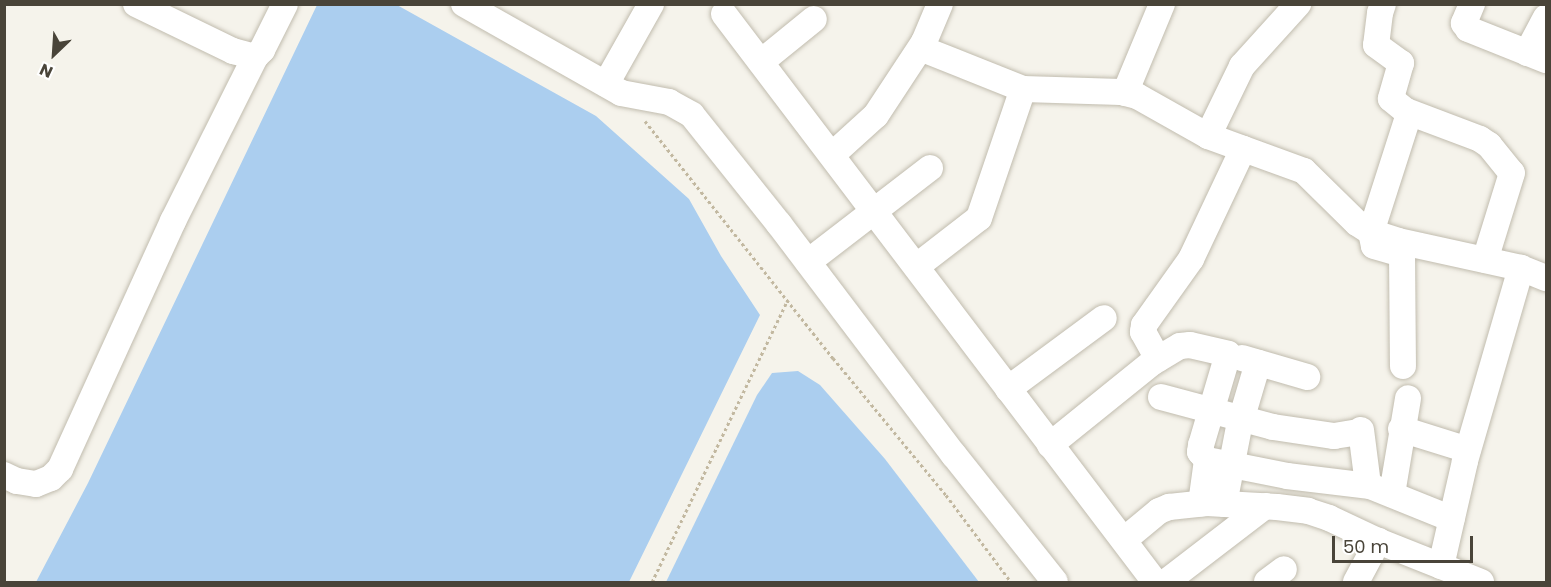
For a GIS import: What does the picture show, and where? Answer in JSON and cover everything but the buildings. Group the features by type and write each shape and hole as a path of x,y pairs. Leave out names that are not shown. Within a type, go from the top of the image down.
{"street":[{"path":"136,4 233,51 255,57"},
{"path":"4,475 17,481 36,484 51,478 60,469 173,221 255,57 262,50 285,4"},
{"path":"464,4 609,86 669,102 692,115 808,262 954,455 1055,582"},
{"path":"609,86 651,4"},
{"path":"832,155 879,111 924,42 940,4"},
{"path":"1125,93 1162,4"},
{"path":"1208,136 1242,66 1298,4"},
{"path":"1383,4 1376,45 1401,63 1391,99 1406,111 1480,139 1489,145 1512,173 1485,260"},
{"path":"1472,4 1464,23 1468,29 1537,56 1546,18"},
{"path":"724,14 1155,582"},
{"path":"761,62 813,19"},
{"path":"924,42 925,50 929,53 1023,89 1125,93 1137,96 1208,136 1304,171 1356,224 1371,232 1398,241 1521,268 1546,278"},
{"path":"917,266 980,218 1023,89"},
{"path":"1403,366 1402,254 1374,246 1371,232 1408,117 1406,111"},
{"path":"1158,359 1143,332 1144,325 1191,258 1243,149"},
{"path":"808,262 930,168"},
{"path":"1441,566 1468,450 1521,268"},
{"path":"1008,388 1104,318"},
{"path":"1050,445 1158,359 1185,345 1228,354 1200,452 1219,462 1287,476 1368,485 1452,519"},
{"path":"1212,504 1219,462 1242,417 1247,360 1307,377"},
{"path":"1161,397 1242,417 1264,425 1334,436 1361,431 1368,485"},
{"path":"1392,494 1401,429 1408,398"},
{"path":"1401,429 1468,450"},
{"path":"1124,540 1159,511 1169,507 1212,504 1265,506 1317,514 1481,582"},
{"path":"1166,582 1265,506"},
{"path":"1356,582 1378,541"}],"path":[{"path":"609,86 788,300 946,495 1011,582"},
{"path":"652,582 788,300"}],"water":[{"path":"317,5 397,5 596,116 689,199 721,256 760,315 629,582 36,582 88,483"},
{"path":"798,371 820,385 885,459 979,582 666,582 757,395 772,373"}]}
